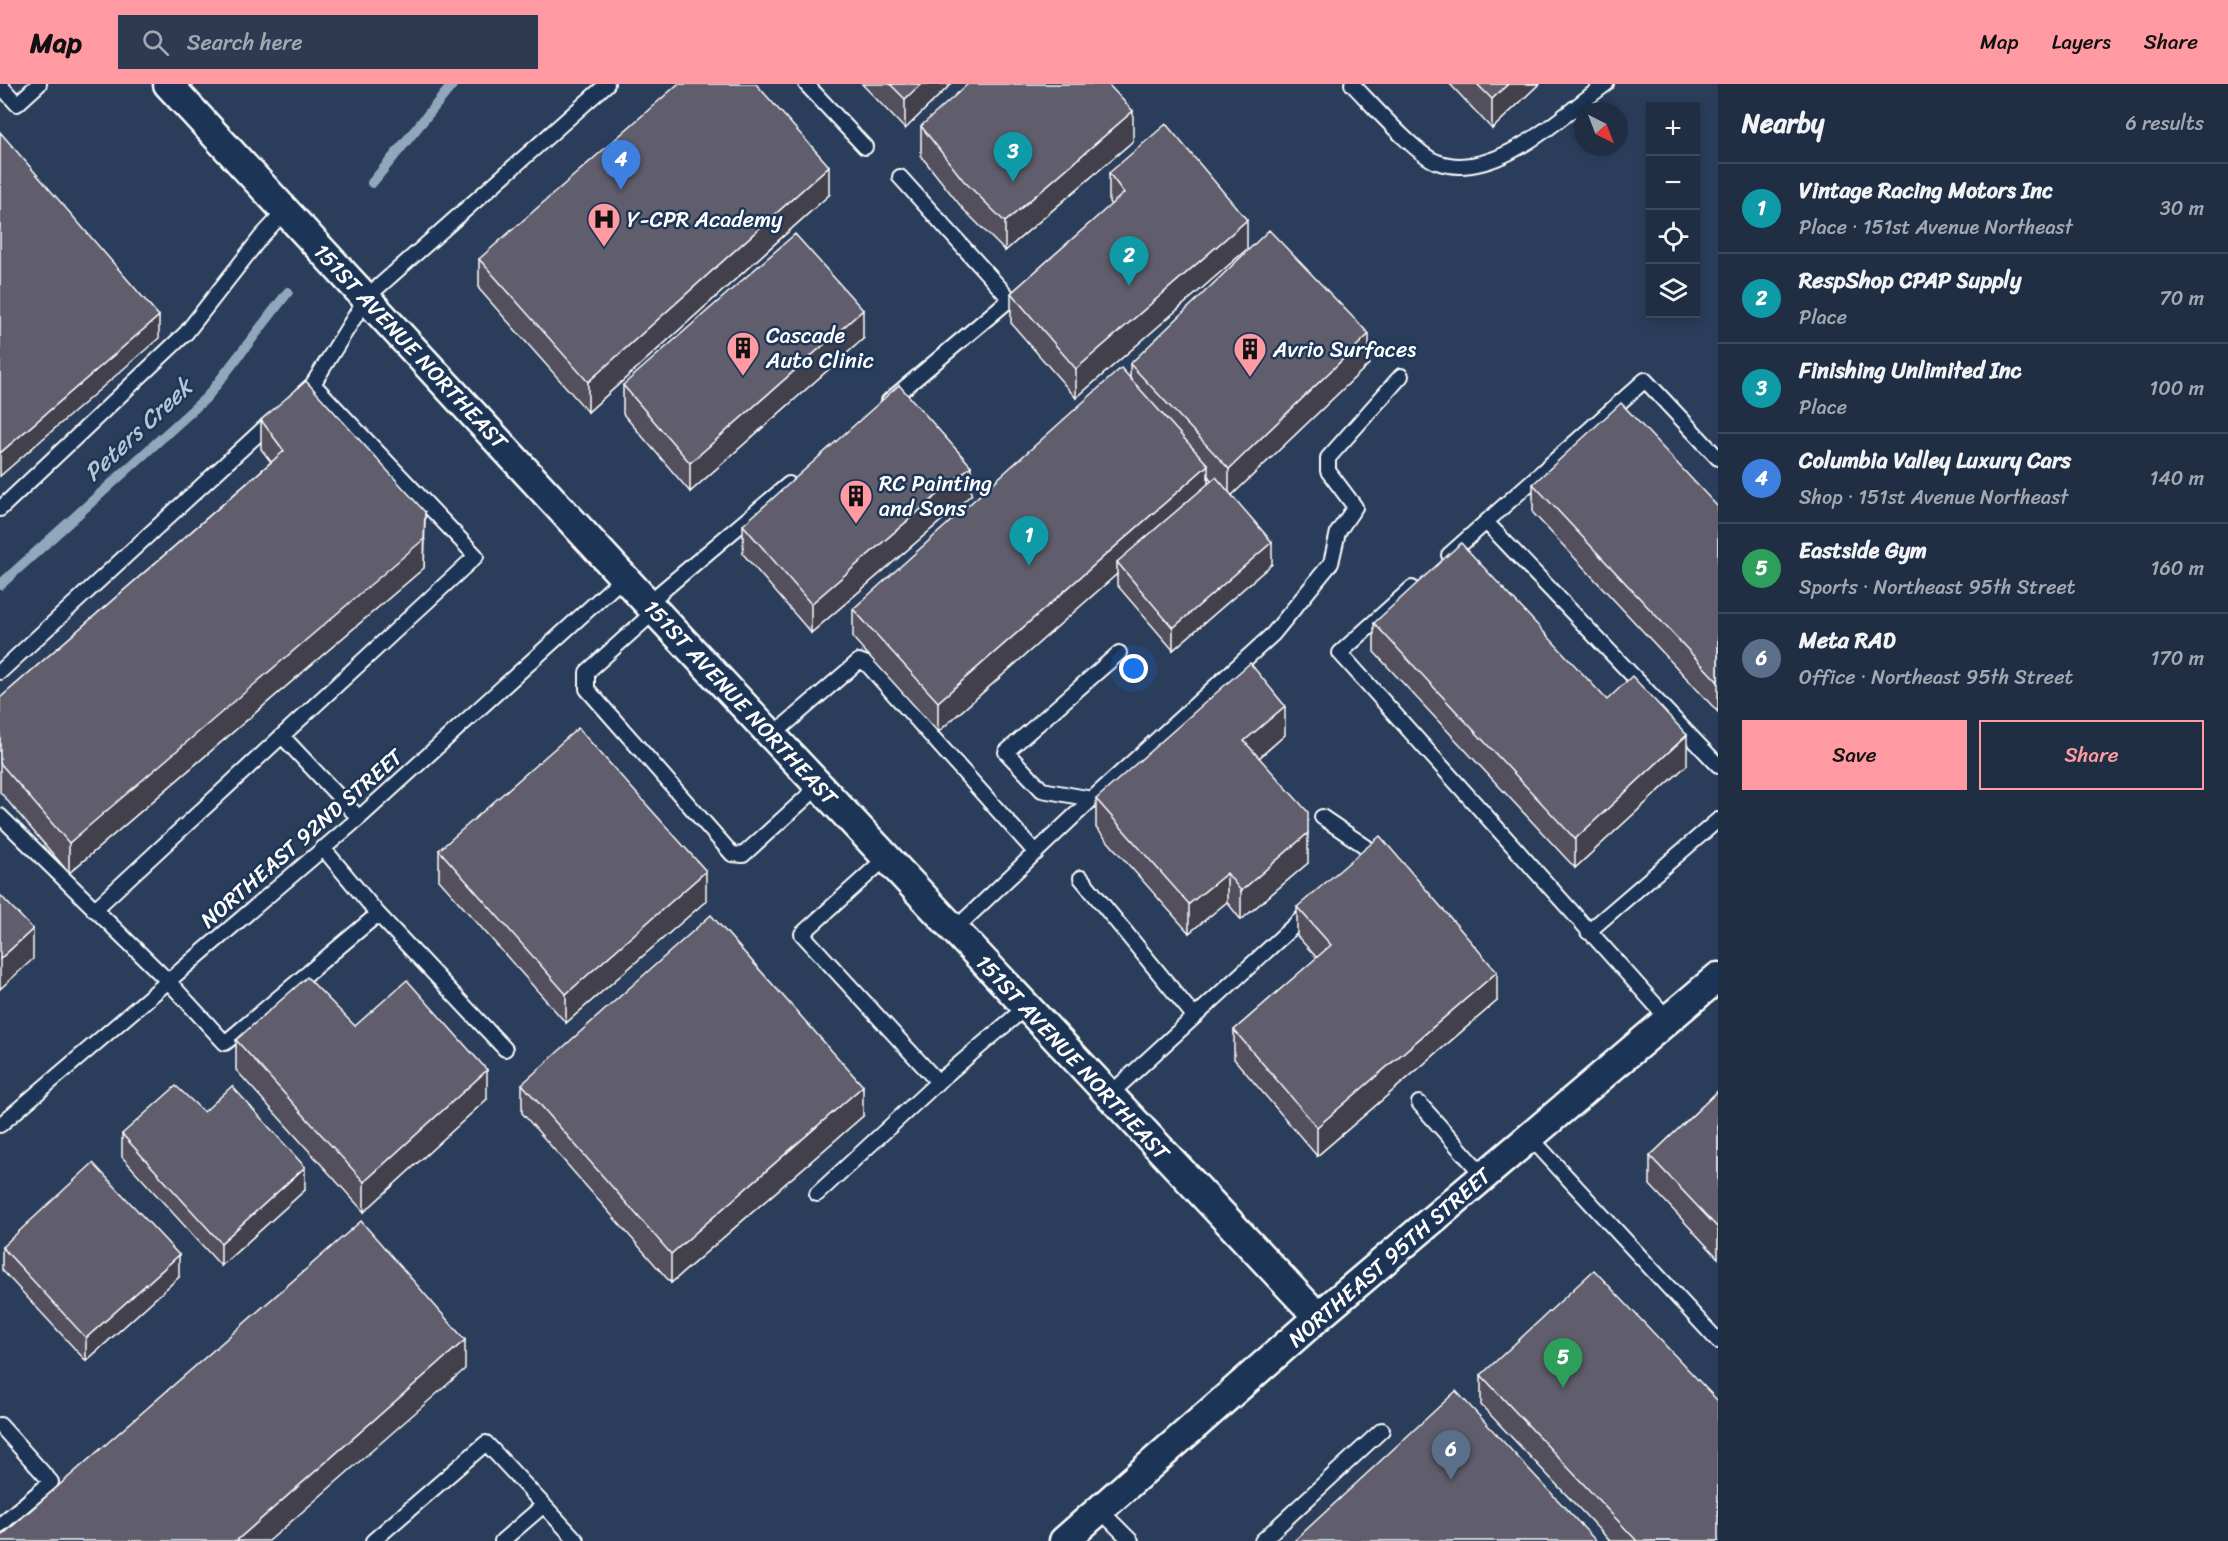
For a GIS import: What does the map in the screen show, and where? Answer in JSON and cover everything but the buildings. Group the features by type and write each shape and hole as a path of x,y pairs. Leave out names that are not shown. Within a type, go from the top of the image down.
{"street":[{"name":"151ST AVENUE NORTHEAST","path":"168,84 651,607 955,929 1025,1008 1318,1317"},
{"name":"NORTHEAST 95TH STREET","path":"1064,1541 1318,1317 1718,977"}],"lane":[{"path":"0,85 17,104 39,84"},
{"path":"0,672 313,384 367,297 607,84"},
{"path":"806,84 865,147"},
{"path":"1352,84 1406,139 1435,162 1468,167 1510,153 1606,84"},
{"path":"874,413 1010,299 900,177"},
{"path":"0,509 186,333 261,237 286,210"},
{"path":"955,929 1092,799 1273,634 1332,563 1338,532 1355,507 1328,471 1328,458 1401,376"},
{"path":"1668,1019 1340,653 1645,381 1718,458"},
{"path":"94,910 476,555 313,384"},
{"path":"802,474 651,607 587,672 587,689 732,854 743,855 819,785"},
{"path":"1486,522 1718,765"},
{"name":"NORTHEAST 92ND STREET","path":"0,1125 359,818 624,577"},
{"path":"1092,799 1042,790 1006,752 1119,653"},
{"path":"773,735 860,660 867,664 1036,853"},
{"path":"282,736 359,818"},
{"path":"0,816 168,981 225,1043 378,914"},
{"path":"1322,817 1370,855 1391,868"},
{"path":"1588,932 1718,819"},
{"path":"323,848 378,914 505,1049"},
{"path":"887,857 802,934 938,1082"},
{"path":"1081,878 1194,1016"},
{"path":"1108,1096 1322,899"},
{"path":"817,1194 938,1082 1025,1008"},
{"path":"1419,1103 1483,1175"},
{"path":"1530,1137 1718,1341"},
{"path":"0,1425 51,1482 0,1525"},
{"path":"1262,1541 1382,1430"},
{"path":"373,1541 486,1443 577,1541"},
{"path":"502,1541 544,1505"},
{"path":"1100,1510 1131,1541"}],"waterway":[{"name":"Peters Creek","path":"372,183 453,84"},
{"name":"Peters Creek","path":"0,585 207,397 288,292"}],"place":[{"name":"Finishing Unlimited Inc","path":"1013,182"},
{"name":"Columbia Valley Luxury Cars","path":"621,190"},
{"name":"Y-CPR Academy","path":"604,248"},
{"name":"RespShop CPAP Supply","path":"1129,286"},
{"name":"Cascade Auto Clinic","path":"743,377"},
{"name":"Avrio Surfaces","path":"1250,378"},
{"name":"RC Painting and Sons","path":"856,525"},
{"name":"Vintage Racing Motors Inc","path":"1029,566"},
{"name":"Eastside Gym","path":"1563,1388"},
{"name":"Meta RAD","path":"1451,1480"}]}
